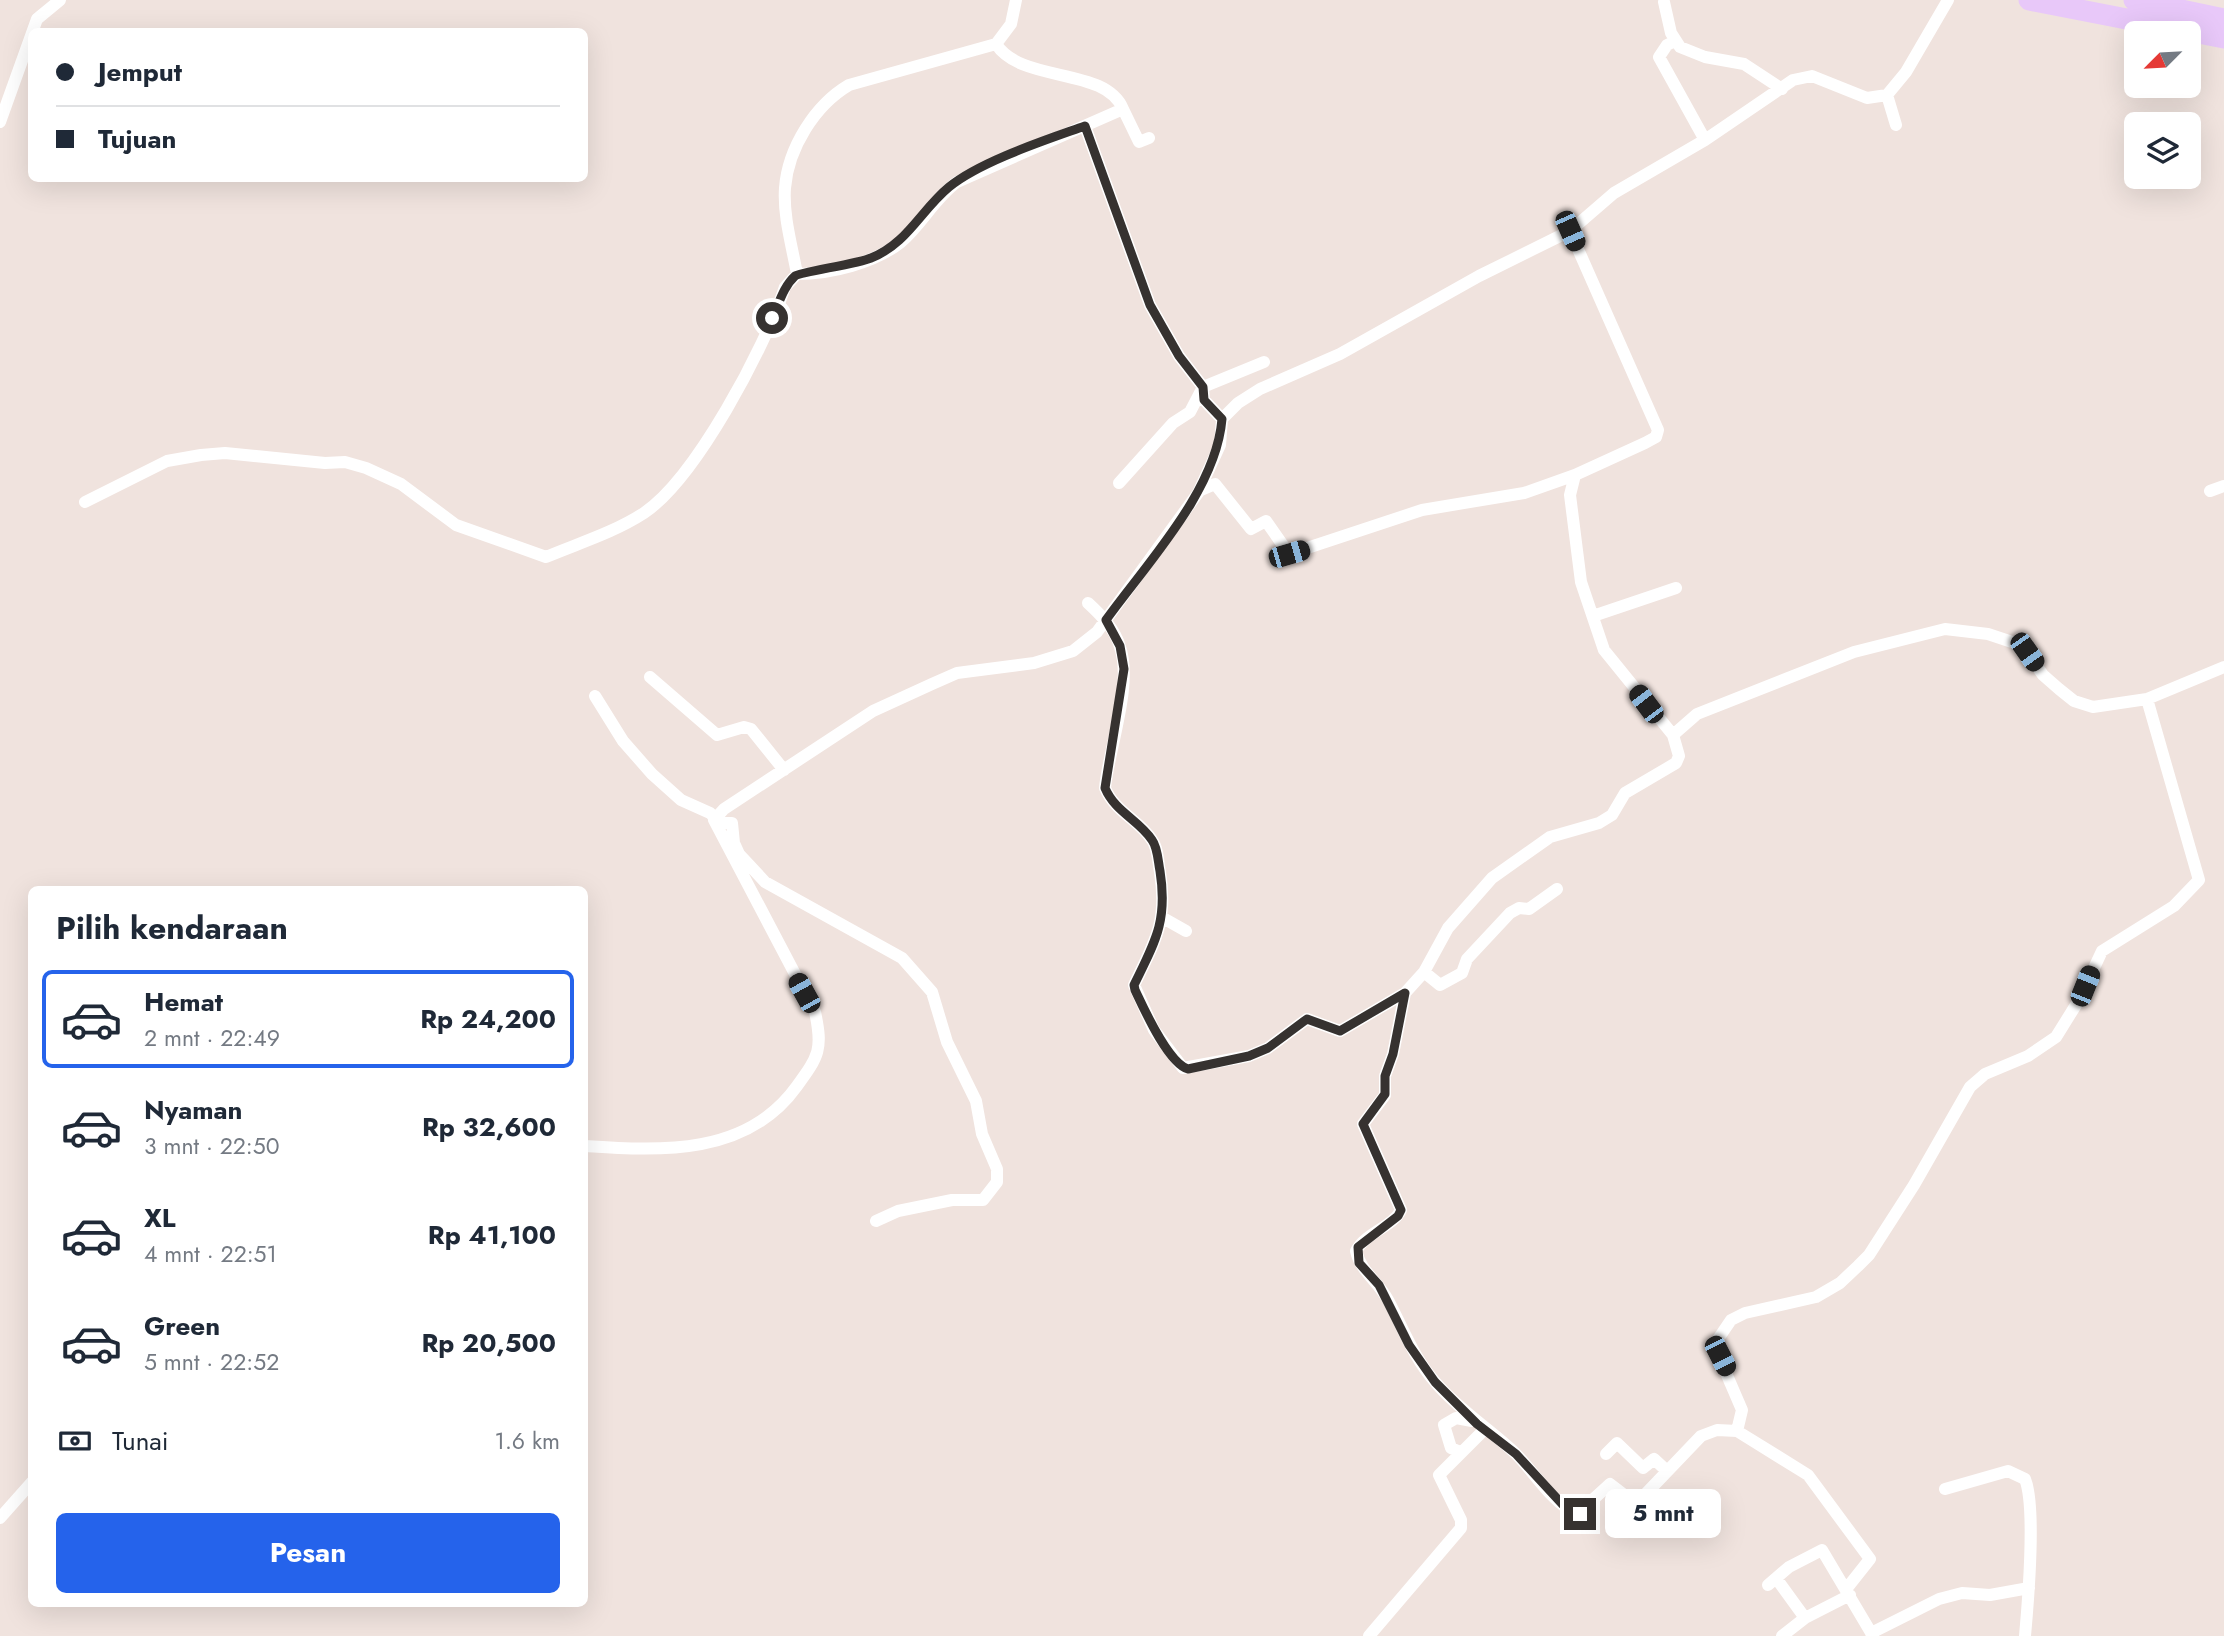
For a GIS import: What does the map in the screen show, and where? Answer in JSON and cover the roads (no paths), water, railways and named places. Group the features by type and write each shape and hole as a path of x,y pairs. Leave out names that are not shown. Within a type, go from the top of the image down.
{"highway":[{"path":"2029,0 2224,38"},
{"path":"2134,0 2224,19"}],"street":[{"path":"34,28 37,19 60,0"},
{"path":"797,274 785,203 786,181 794,154 820,108 832,95 849,85 996,44 1012,24 1016,0"},
{"path":"714,820 723,808 873,711 957,673 1034,663 1073,651 1097,632 1198,493 1220,445 1222,419 1238,403 1260,389 1340,354 1479,275 1570,231 1614,193 1705,139 1802,76 1812,76 1867,98 1886,95 1906,72 1948,0"},
{"path":"1664,2 1675,41 1705,57 1744,64 1782,89"},
{"path":"1675,41 1667,45 1659,57 1705,139"},
{"path":"0,122 28,44"},
{"path":"996,44 1009,58 1022,64 1099,87 1119,101 1139,142 1149,138"},
{"path":"1886,95 1896,125"},
{"path":"85,502 167,460 225,453 345,462 401,484 456,525 546,558 608,533 646,511 690,468 738,389 785,287 797,274 841,268 872,258 901,242 939,196 957,181 1123,109"},
{"path":"1085,126 1150,305 1179,356 1203,387 1204,400 1222,419"},
{"path":"1198,493 1215,484 1250,529 1266,521 1289,554 1422,510 1524,493 1575,475 1656,437 1658,430 1570,231"},
{"path":"1119,483 1172,423 1190,412 1203,387 1265,362"},
{"path":"1088,603 1106,620 1120,646 1124,669 1105,788 1117,807 1152,838 1163,892 1163,918 1150,957 1134,985 1154,1030 1184,1068 1249,1056 1268,1048 1307,1019 1340,1031 1405,993 1424,972 1448,928 1492,878 1550,837 1599,823 1612,815 1625,793 1672,766 1679,756 1673,735 1604,650 1581,582 1578,536 1570,495 1575,475"},
{"path":"2210,491 2224,486"},
{"path":"1593,616 1675,588"},
{"path":"1673,735 1697,714 1854,652 1945,629 1988,634 2015,643 2027,652 2043,675 2074,701 2092,707 2147,699 2224,667"},
{"path":"650,677 717,735 744,727 751,729 784,770"},
{"path":"588,1146 651,1150 714,1143 764,1121 782,1108 818,1057 820,1037 814,1012 710,813 681,800 652,774 623,741 594,696"},
{"path":"1737,1431 1742,1410 1714,1345 1719,1333 1731,1320 1745,1313 1816,1297 1840,1283 1869,1255 1970,1087 1985,1074 2028,1056 2056,1037 2079,1000 2102,951 2174,906 2199,880 2147,699"},
{"path":"714,820 732,823 732,836 739,854 765,882 849,927 916,970 932,992 947,1042 970,1086 982,1134 997,1169 994,1189 983,1200 952,1200 898,1212 876,1221"},
{"path":"1424,972 1440,985 1456,980 1466,968 1467,958 1501,920 1517,909 1529,909 1557,889"},
{"path":"1163,918 1186,931"},
{"path":"1405,993 1393,1054 1385,1076 1385,1094 1363,1124 1401,1210 1398,1216 1370,1235 1356,1251 1359,1263 1379,1285 1409,1345 1435,1382 1480,1426 1516,1454 1564,1506 1577,1514 1611,1484 1636,1504 1701,1436 1717,1430 1737,1431 1808,1475 1870,1560 1848,1591 1782,1636"},
{"path":"1460,1452 1451,1448 1444,1425 1456,1418 1480,1426"},
{"path":"1369,1636 1462,1526 1439,1475 1480,1426"},
{"path":"1606,1454 1617,1443 1643,1468 1654,1459 1667,1471"},
{"path":"1945,1489 2008,1471 2025,1479 2029,1497 2029,1588 2025,1636"},
{"path":"0,1518 28,1486"},
{"path":"1805,1618 1772,1581 1819,1549 1826,1554 1872,1634 1939,1599 1962,1593 1983,1595 2029,1588"}]}
